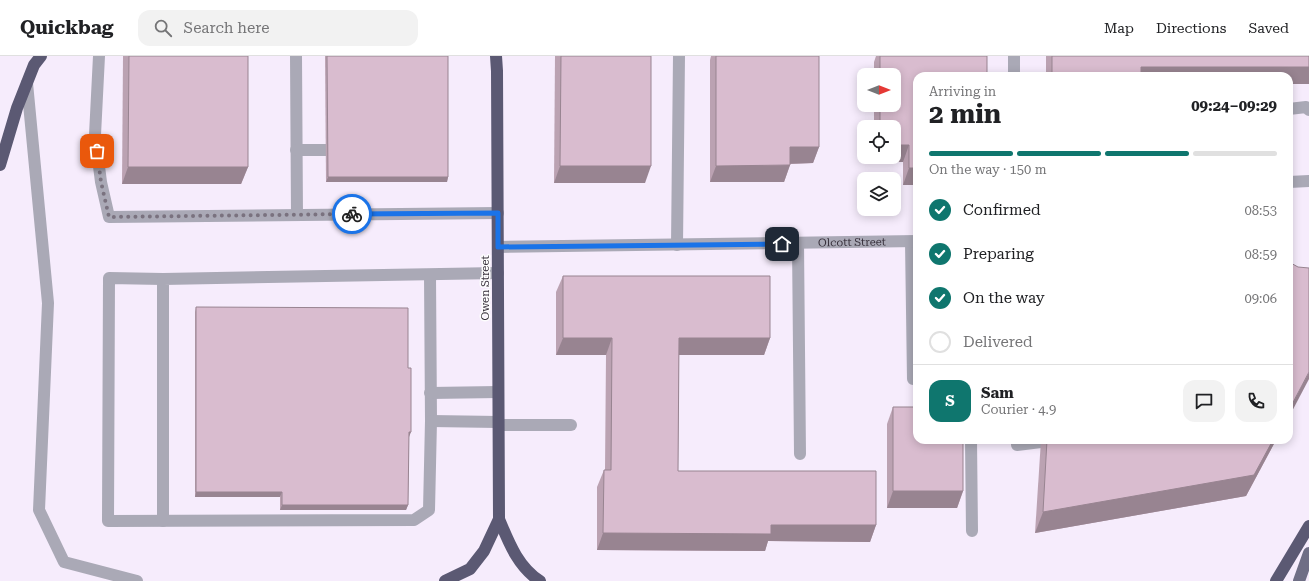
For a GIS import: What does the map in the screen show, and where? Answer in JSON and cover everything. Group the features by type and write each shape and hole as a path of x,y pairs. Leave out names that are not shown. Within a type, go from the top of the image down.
{"highway":[{"path":"0,165 17,108 34,65 41,56"},
{"name":"Owen Street","path":"496,56 500,519"},
{"path":"445,581 470,569 484,551 500,519"},
{"path":"500,519 511,547 521,564 540,581"},
{"path":"1276,581 1309,526"}],"main road":[{"path":"1299,581 1309,553"}],"street":[{"path":"99,56 95,135 101,182 109,217 498,213"},
{"path":"296,56 297,215"},
{"path":"677,245 679,56"},
{"path":"1014,56 1014,72"},
{"path":"27,83 48,303 39,510 64,562 137,581"},
{"path":"1293,109 1306,108 1309,110"},
{"path":"296,150 326,150"},
{"path":"1293,182 1309,181"},
{"name":"Olcott Street","path":"498,247 913,242"},
{"path":"798,244 800,454"},
{"path":"430,275 431,422 429,510 414,520 108,522 109,278 163,279 498,273"},
{"path":"163,279 163,522"},
{"path":"430,393 498,392"},
{"path":"431,422 570,425"},
{"path":"971,444 972,531"}],"building":[{"path":"129,56 248,56 248,167 128,167"},
{"path":"327,56 448,56 448,177 328,177"},
{"path":"561,56 651,56 651,166 560,166"},
{"path":"716,56 819,56 819,147 790,147 790,165 716,166"},
{"path":"880,56 987,56 987,72 913,72 913,168 909,168 909,145 901,145 901,120 880,120 880,112 901,112 901,68 880,68"},
{"path":"1052,56 1309,56 1309,67 1141,67 1141,72 1052,72"},
{"path":"1293,264 1298,267 1309,268 1309,372 1293,402"},
{"path":"563,276 770,276 770,338 679,338 678,471 876,471 876,525 771,525 771,534 603,533 604,470 611,470 612,338 563,338"},
{"path":"196,307 408,308 408,368 411,368 411,432 409,432 408,505 282,505 282,492 196,492"},
{"path":"893,407 913,407 913,444 963,444 963,491 893,491"},
{"path":"1047,444 1271,444 1254,475 1043,512"}],"way so far":[{"path":"97,151 101,182 109,217 352,214"}],"route":[{"path":"352,214 498,213 498,247 782,244"}]}
